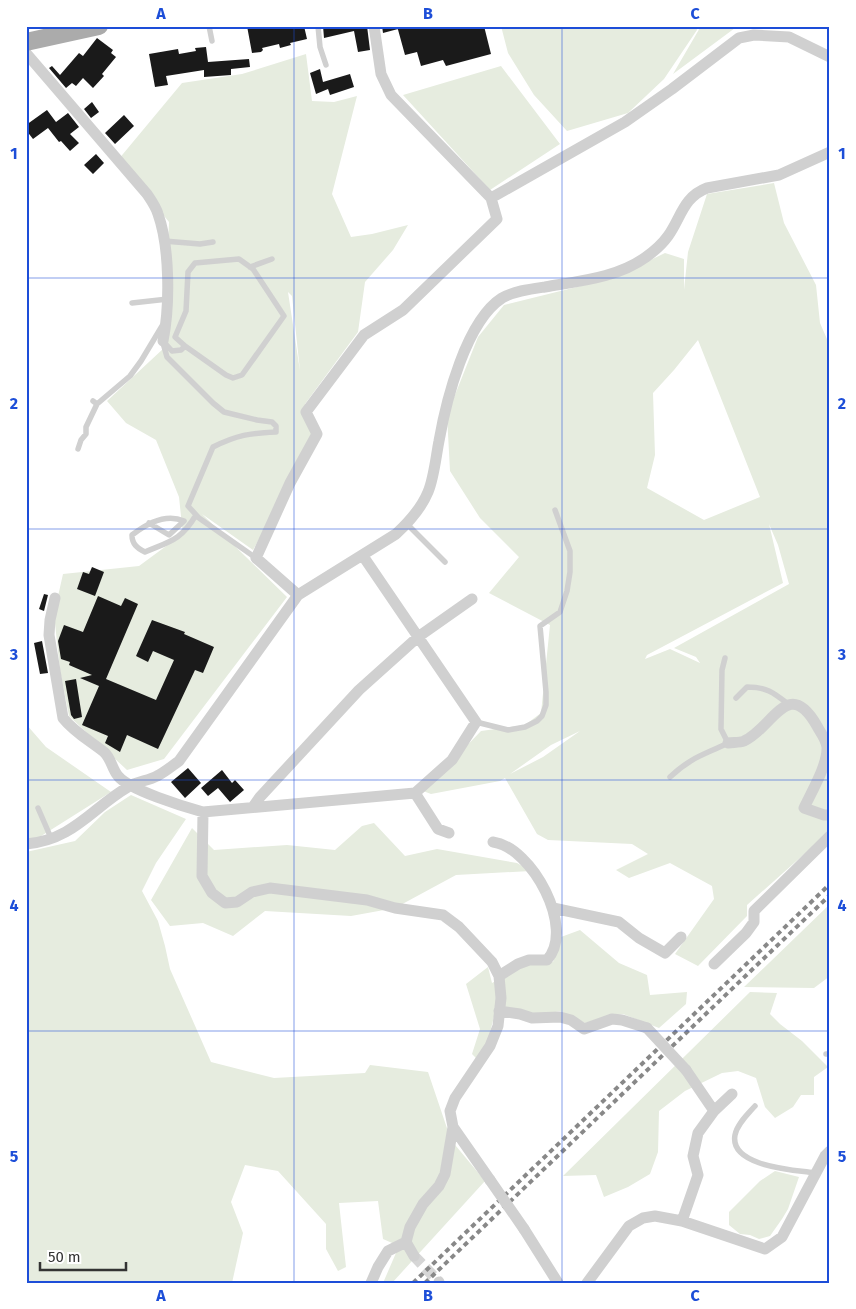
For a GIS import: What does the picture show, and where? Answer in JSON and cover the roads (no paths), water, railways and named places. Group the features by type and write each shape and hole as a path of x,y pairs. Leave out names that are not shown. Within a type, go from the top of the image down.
{"main road":[{"path":"27,45 99,26"}],"street":[{"path":"298,595 256,558 290,483 317,434 306,412 364,335 403,310 497,219 491,198 391,95 382,74 374,26"},
{"path":"491,198 625,122 672,90 739,38 754,35 789,37 830,57"},
{"path":"27,45 147,194 158,213 164,242 168,284 167,318 163,341"},
{"path":"26,844 52,839 88,818 130,785 157,776 179,761 298,595 363,556 396,534 407,524 420,508 429,491 442,424 457,369 477,324 486,312 502,298 522,291 598,278 620,270 646,258 668,237 684,206 697,192 707,188 779,175 830,152"},
{"path":"56,598 50,620 49,635 62,718 107,754 118,776 130,785 203,812 330,799 415,793 452,760 476,722 363,556"},
{"path":"254,807 260,797 359,690 418,637 472,599"},
{"path":"728,742 742,742 752,736 788,704 799,705 810,714 825,741 827,758 804,808 824,815 830,815"},
{"path":"415,793 438,829 450,833"},
{"path":"203,812 202,876 212,893 225,903 236,902 252,892 270,888 367,900 395,908 443,914 459,927 492,962 499,976 501,998 498,1026 490,1046 456,1098 450,1111 453,1127 445,1174 439,1186 423,1204 410,1227 406,1242 414,1256"},
{"path":"714,964 746,933 754,922 754,911 830,836"},
{"path":"492,842 499,842 524,860 536,874 553,908 556,943 554,953 547,960 529,960 518,964 499,976"},
{"path":"553,908 619,922 639,938 665,954 681,937"},
{"path":"499,1011 532,1018 560,1017 570,1020 584,1029 612,1019 622,1020 647,1028 686,1070 714,1111"},
{"path":"682,1221 698,1175 693,1156 698,1133 714,1111 732,1094"},
{"path":"453,1127 524,1229 558,1283"},
{"path":"587,1283 629,1226 643,1218 655,1216 682,1221 765,1249 782,1237 816,1173 826,1162 830,1151"},
{"path":"371,1283 388,1251 406,1242"}],"lane":[{"path":"209,26 212,40"},
{"path":"318,26 320,47 326,65"},
{"path":"164,242 200,244 213,242"},
{"path":"239,259 252,269 284,316 242,375 233,378 185,346 175,337 186,311 188,272 195,263 239,259"},
{"path":"250,267 272,259"},
{"path":"132,303 168,299"},
{"path":"78,449 81,440 86,434 86,427 95,403 130,376 167,318"},
{"path":"163,341 167,357 224,412 272,422 277,430 276,432 251,433 231,438 214,447 207,458 188,506 196,515 256,558"},
{"path":"163,341 172,351 181,350 185,346"},
{"path":"476,722 508,730 526,728 542,716 546,705 546,692 540,626 560,612 567,592 570,572 570,551 555,510"},
{"path":"171,538 184,521 178,518 149,522 132,535 132,541 145,552 187,530 196,515"},
{"path":"149,522 171,538"},
{"path":"407,524 444,562"},
{"path":"670,777 683,764 728,742 721,729 722,670 725,658"},
{"path":"736,698 747,687 762,687 788,704"},
{"path":"38,808 52,839"},
{"path":"754,1106 734,1136 735,1144 741,1152 748,1158 763,1165 816,1173"}],"tunnel":[{"path":"414,1256 439,1282"}],"railway":[{"path":"413,1283 830,884"},
{"path":"425,1283 830,895"}]}
